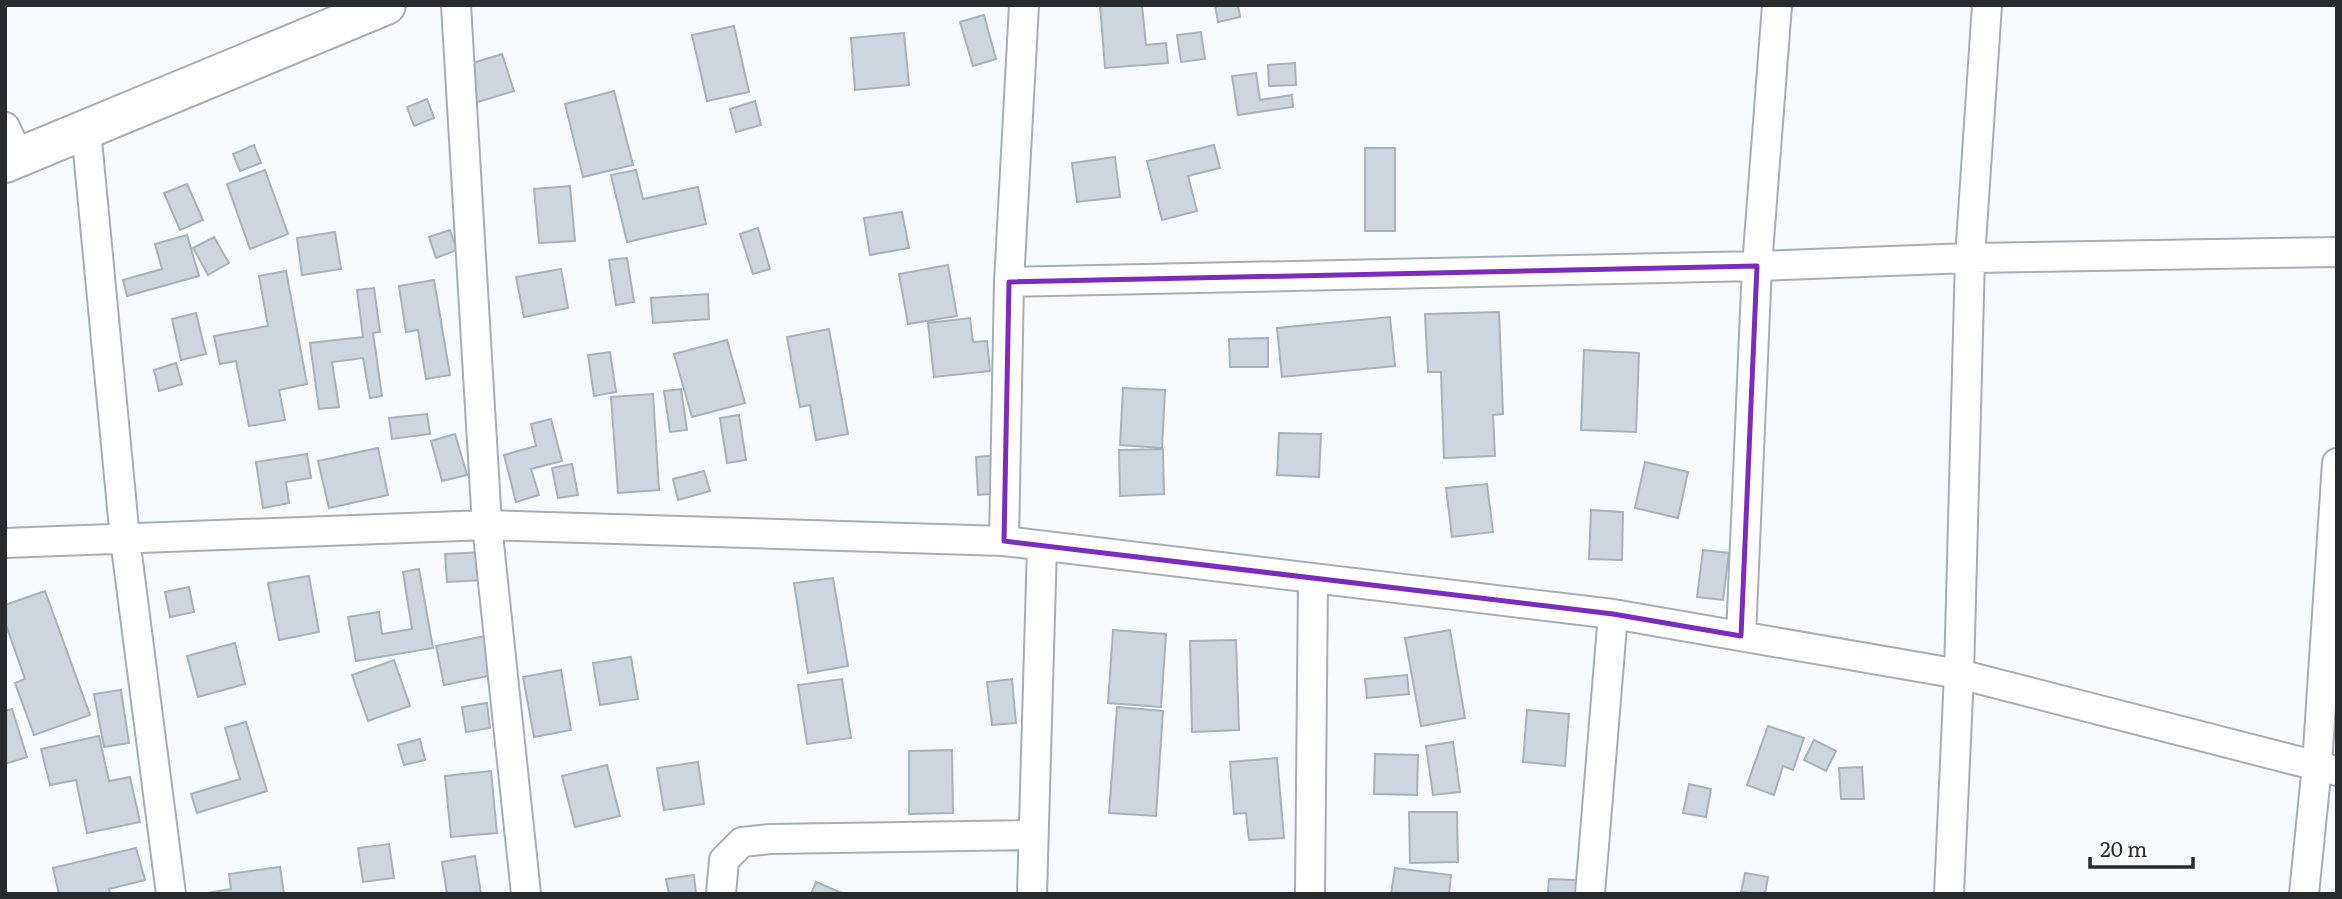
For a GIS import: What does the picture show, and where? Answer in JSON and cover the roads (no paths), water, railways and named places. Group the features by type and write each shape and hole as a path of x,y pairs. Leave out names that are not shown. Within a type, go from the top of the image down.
{"main road":[{"path":"10,149 86,130 375,7"}],"street":[{"path":"456,5 487,526 526,894"},
{"path":"1004,541 1009,282 1024,5"},
{"path":"1741,636 1757,266 1777,5"},
{"path":"1949,894 1959,674 1970,258 1987,5"},
{"path":"86,130 125,539 171,894"},
{"path":"1009,282 1757,266 1970,258 2337,252"},
{"path":"2304,894 2327,768 2337,463"},
{"path":"5,543 487,526 1004,541 1614,614 1959,674 2327,768"},
{"path":"1031,894 1042,546"},
{"path":"1310,894 1313,578"},
{"path":"1590,894 1614,614"},
{"path":"721,894 724,860 742,842 1032,835"}]}
